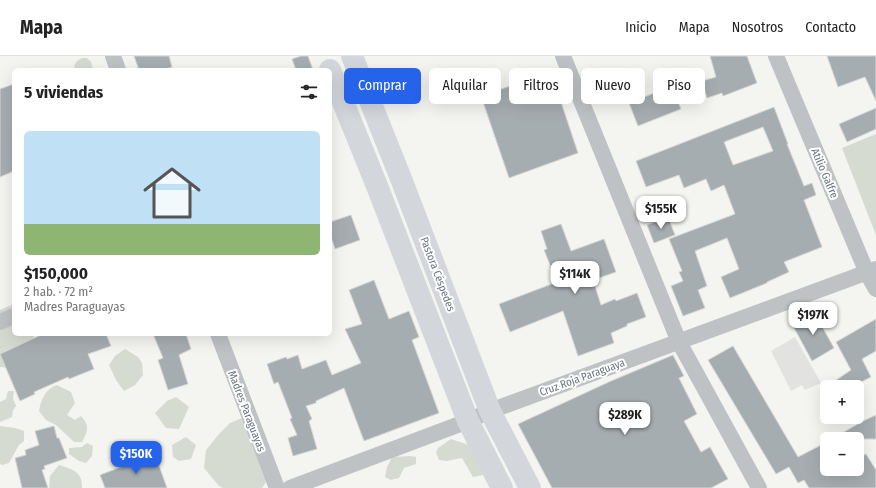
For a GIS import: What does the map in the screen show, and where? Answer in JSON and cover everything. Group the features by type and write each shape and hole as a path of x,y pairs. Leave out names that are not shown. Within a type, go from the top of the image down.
{"main road":[{"path":"324,56 329,68"},
{"name":"Pastora Céspedes","path":"352,56 400,176 490,411 530,488"},
{"path":"332,75 377,186 468,421 502,488"},
{"path":"377,186 400,176"}],"street":[{"path":"113,56 117,68"},
{"path":"563,56 679,342 759,488"},
{"name":"Atilio Galfre","path":"776,56 871,271 876,289"},
{"name":"Cruz Roja Paraguaya","path":"290,488 468,421 490,411 871,271"},
{"path":"0,322 12,317"},
{"name":"Madres Paraguayas","path":"219,336 277,488"}],"shaded area":[{"path":"82,58 87,58 91,62 92,68 74,68 77,61"},
{"path":"876,134 876,235 842,148"},
{"path":"12,305 12,336 34,336 29,345 25,370 0,367 0,310"},
{"path":"795,337 820,383 805,390 802,385 791,391 771,351"},
{"path":"125,349 138,357 142,363 143,375 135,385 124,391 116,380 109,365 115,356"},
{"path":"57,385 71,392 75,403 67,415 75,420 81,416 86,423 87,432 82,442 74,442 56,425 46,420 39,411 44,395 49,389"},
{"path":"8,391 14,391 13,398 16,406 13,410 12,417 0,422 0,402 6,399"},
{"path":"176,397 189,407 179,429 166,428 155,413 167,401"},
{"path":"249,415 266,482 262,488 223,488 219,486 204,468 206,450 230,423"},
{"path":"0,426 24,431 24,441 19,445 9,463 2,465 0,464"},
{"path":"186,437 196,445 191,459 179,461 173,457 172,445"},
{"path":"451,439 472,446 483,475 473,477 462,458 447,461 439,460 436,452 438,448"},
{"path":"133,441 141,447 140,463 137,465 126,457"},
{"path":"87,443 93,446 92,456 86,463 79,461 69,454 69,448 82,447"},
{"path":"392,457 416,457 416,464 404,468 399,478 391,480 385,477 387,467"},
{"path":"59,465 76,472 79,475 81,478 82,488 49,488 50,476"}],"building":[{"path":"134,56 169,56 172,67 169,68 138,68"},
{"path":"301,56 308,56 312,68 295,68 292,59"},
{"path":"710,56 747,56 757,83 723,96 722,93 707,98 705,91 705,80 716,77"},
{"path":"827,56 876,56 876,101 865,77 838,87"},
{"path":"12,85 12,172 0,177 0,89"},
{"path":"509,86 509,104 562,104 578,153 509,178 484,104 501,104 501,89"},
{"path":"653,94 653,104 679,104 681,109 638,126 629,104 645,104 645,97"},
{"path":"774,107 804,186 812,183 816,195 804,200 822,247 784,262 789,272 730,298 721,277 739,269 727,238 695,251 707,286 698,290 705,308 683,316 671,286 683,281 679,272 682,271 669,239 735,214 724,185 711,191 706,179 684,188 679,175 646,187 636,161","holes":["763,127 773,151 733,165 724,142"]},
{"path":"876,108 876,129 847,142 839,124"},
{"path":"351,215 360,240 335,249 332,240 332,221"},
{"path":"668,217 675,235 654,243 647,225"},
{"path":"561,224 571,251 604,239 616,272 593,280 601,305 615,299 616,301 637,293 646,317 627,324 627,326 611,333 614,343 578,356 563,311 510,332 499,304 557,282 544,250 547,249 541,231"},
{"path":"374,280 389,319 409,311 419,337 412,340 439,413 364,441 344,388 316,401 316,403 306,406 312,419 309,421 317,449 293,456 288,438 297,435 278,382 274,384 267,364 286,357 287,359 298,355 302,369 326,360 332,375 361,363 345,329 362,324 349,290"},
{"path":"814,312 834,348 812,361 792,324"},
{"path":"876,319 876,351 862,359 871,377 864,380 836,380 851,370 836,342"},
{"path":"39,336 107,336 111,346 88,354 94,369 69,379 68,377 34,392 35,394 20,401 0,354"},
{"path":"154,336 187,336 191,349 179,355 188,384 168,390 158,360 163,358"},
{"path":"733,346 798,457 820,446 820,476 864,476 864,455 866,454 876,470 876,488 809,488 804,480 798,483 789,467 776,474 708,360"},
{"path":"673,355 684,376 679,378 697,414 684,421 701,452 710,447 728,479 711,488 552,488 518,424 611,381"},
{"path":"876,415 876,439 864,439 864,432 844,432 858,424 864,424 864,421"},
{"path":"54,426 57,438 59,438 67,458 44,466 45,469 42,470 48,488 22,488 15,458 26,455 25,450 39,445 35,431"},
{"path":"155,454 167,488 105,488 100,475"}]}
